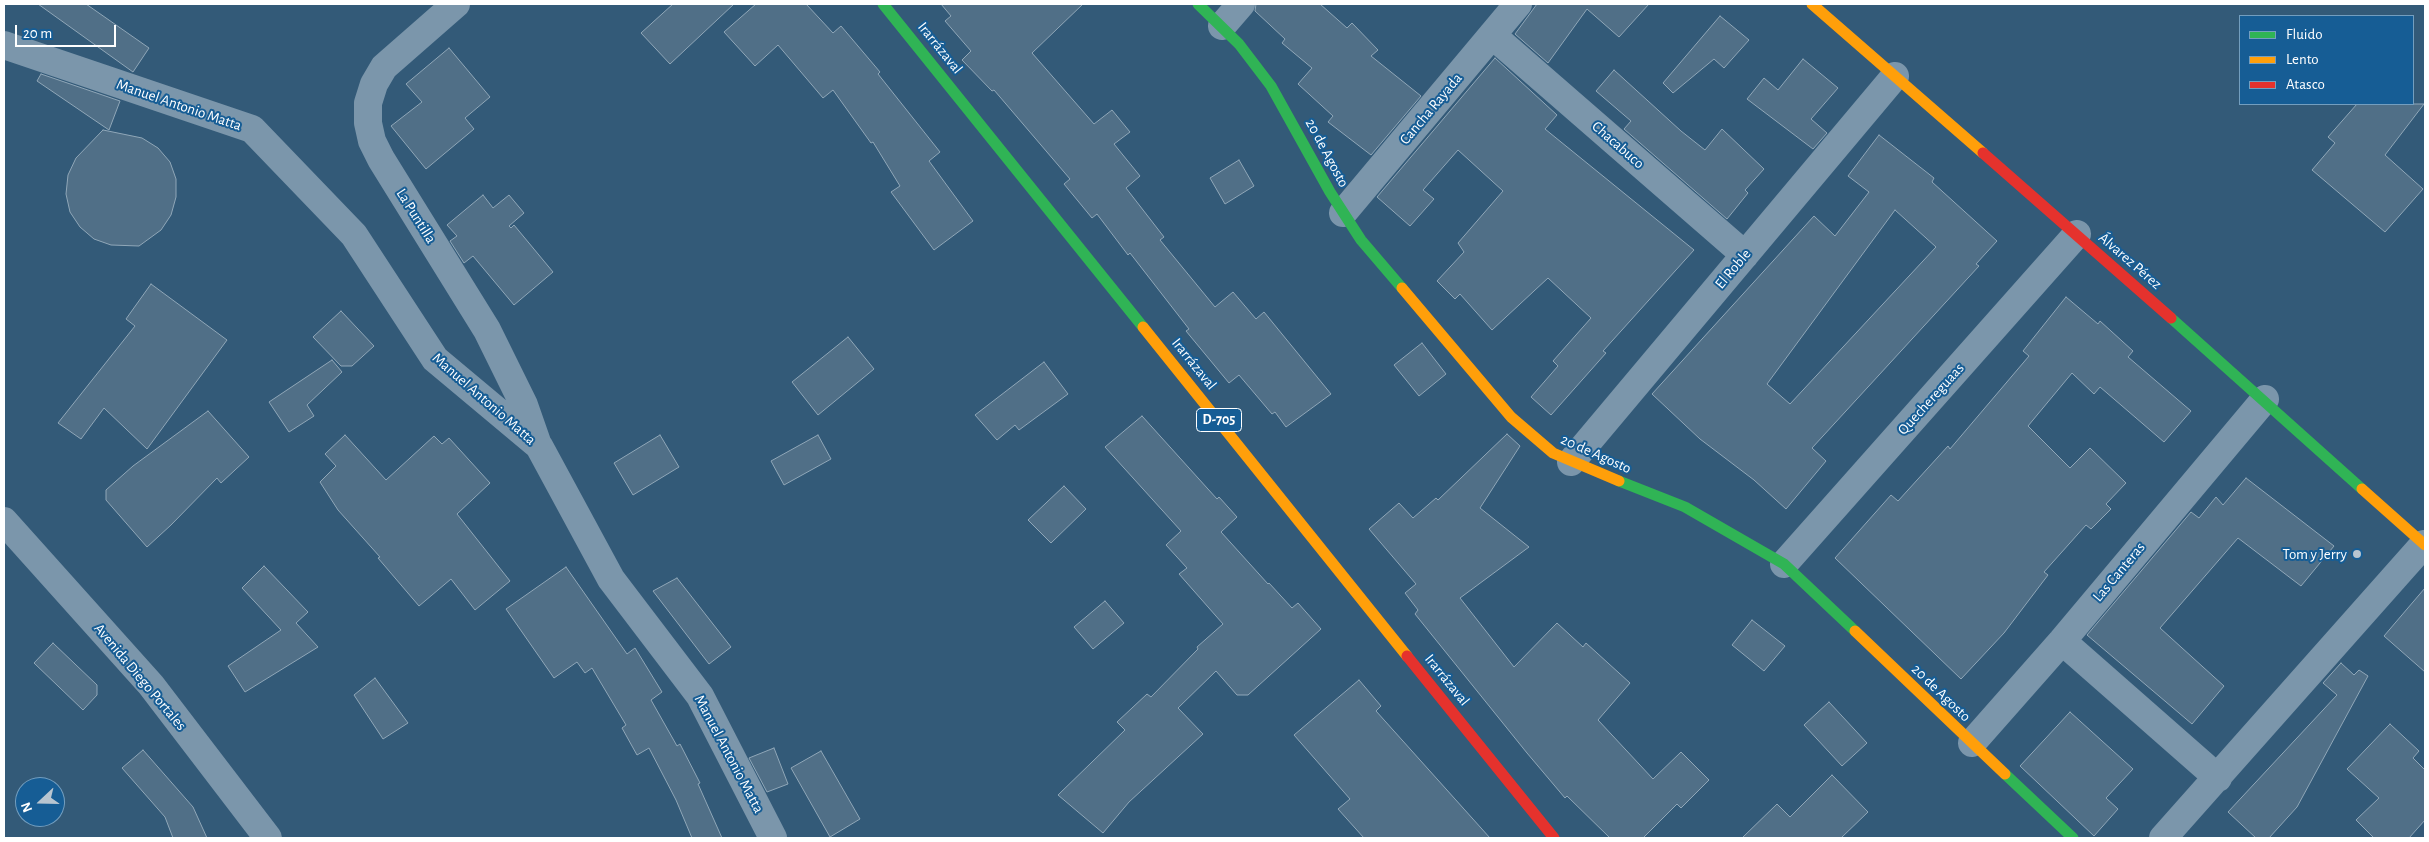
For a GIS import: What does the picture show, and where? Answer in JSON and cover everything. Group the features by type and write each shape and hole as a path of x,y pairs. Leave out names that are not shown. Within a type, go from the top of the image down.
{"street":[{"name":"La Puntilla","path":"456,4 384,67 374,84 368,103 368,123 372,141 381,159 492,338 524,405 539,446"},
{"name":"Irarrázaval","path":"883,4 1554,838"},
{"name":"20 de Agosto","path":"1198,4 1222,26 1255,62 1272,86 1343,213 1361,240 1511,417 1554,453 1571,462 1686,507 1784,564 2073,838"},
{"path":"1222,26 1241,4"},
{"name":"Cancha Rayada","path":"1343,213 1518,4"},
{"name":"Álvarez Pérez","path":"1812,4 2265,399 2425,544"},
{"name":"Chacabuco","path":"1492,35 1745,255"},
{"name":"Manuel Antonio Matta","path":"4,44 252,129 354,235 435,359 539,446 611,579 700,696 773,838"},
{"name":"El Roble","path":"1571,462 1895,76"},
{"name":"Quechereguaas","path":"1784,564 2077,234"},
{"name":"Las Canteras","path":"1972,742 2062,641 2265,399"},
{"name":"Avenida Diego Portales","path":"4,521 151,685 268,838"},
{"path":"2163,838 2425,544"},
{"path":"2062,641 2218,778"}],"building":[{"path":"38,4 86,4 149,48 133,72"},
{"path":"673,4 734,4 670,64 641,33"},
{"path":"756,4 806,4 833,33 841,26 880,72 878,74 940,152 929,161 973,221 934,250 891,192 900,186 873,142 871,143 833,90 823,98 778,45 755,66 724,32"},
{"path":"941,4 1083,4 1032,53 1094,124 1112,110 1130,132 1114,144 1140,176 1126,188 1164,237 1160,240 1215,307 1233,292 1256,319 1264,312 1331,394 1286,427 1275,412 1272,414 1239,375 1229,383 1186,331 1189,329 1130,253 1128,255 1097,214 1092,218 1064,184 1070,179 994,90 992,91 962,60 971,51 945,21 951,16"},
{"path":"1256,4 1320,4 1347,28 1352,23 1378,50 1371,56 1421,96 1371,155 1328,122 1333,116 1298,84 1312,68 1282,43 1285,39 1255,11"},
{"path":"1537,4 1649,4 1619,37 1587,9 1548,63 1515,34"},
{"path":"1720,16 1749,40 1724,68 1714,59 1673,93 1663,83"},
{"path":"449,48 490,97 465,118 474,129 426,169 391,126 422,102 406,84"},
{"path":"1495,58 1557,115 1545,129 1694,250 1603,351 1606,353 1551,415 1531,397 1558,366 1553,361 1591,318 1548,278 1492,330 1460,294 1455,299 1437,281 1464,252 1458,243 1503,191 1458,150 1423,190 1434,199 1410,226 1377,197"},
{"path":"1803,59 1838,88 1811,119 1827,133 1813,149 1747,99 1764,78 1778,90"},
{"path":"1614,70 1681,131 1705,150 1722,129 1764,169 1745,190 1748,193 1727,219 1624,129 1631,121 1596,91"},
{"path":"41,74 120,101 109,130 37,81"},
{"path":"2424,104 2385,155 2423,189 2385,232 2312,170 2335,143 2328,137 2356,105"},
{"path":"103,130 142,138 158,148 170,162 176,179 176,197 171,215 161,230 139,246 111,245 94,239 80,227 70,212 66,194 68,175 76,158"},
{"path":"1879,135 1934,178 1932,182 1997,241 1976,264 1979,266 1812,448 1826,461 1786,509 1754,480 1700,439 1652,394 1814,216 1835,236 1869,192 1848,176","holes":["1895,210 1936,247 1790,404 1767,384"]},
{"path":"1239,160 1254,186 1225,204 1210,178"},
{"path":"483,195 493,208 509,195 524,213 509,226 511,228 514,225 553,272 514,305 473,256 464,263 450,241 457,236 447,225"},
{"path":"151,284 227,340 147,449 104,408 81,439 58,423 135,326 126,319"},
{"path":"2066,297 2098,324 2100,321 2133,351 2128,357 2191,411 2164,442 2100,387 2094,394 2072,373 2028,426 2070,468 2090,448 2126,483 2106,504 2111,509 2091,529 2086,525 2044,572 2048,575 2004,633 1961,679 1835,558 1891,495 1898,501 1948,446 1950,449 2029,356 2023,351"},
{"path":"341,311 374,346 352,366 341,366 313,337"},
{"path":"848,337 874,369 818,415 792,382"},
{"path":"1422,343 1446,374 1419,396 1394,365"},
{"path":"332,360 342,372 307,405 314,416 289,432 269,402"},
{"path":"1044,362 1068,394 1019,430 1015,425 997,440 975,415"},
{"path":"208,411 249,457 221,483 217,478 147,547 106,500 106,490 133,466"},
{"path":"1142,416 1217,499 1219,497 1237,517 1221,532 1292,608 1298,603 1321,629 1248,695 1237,695 1216,671 1178,708 1203,734 1129,802 1103,833 1058,795 1125,730 1117,722 1147,694 1151,697 1198,649 1197,647 1223,624 1179,574 1187,568 1166,545 1181,531 1105,447"},
{"path":"1507,434 1520,446 1480,508 1529,547 1460,598 1514,667 1557,623 1583,647 1586,643 1630,683 1598,720 1653,779 1681,752 1709,780 1681,808 1677,804 1643,838 1610,838 1567,796 1565,798 1415,614 1418,610 1405,593 1416,584 1369,529 1399,503 1413,518 1436,498 1438,500"},
{"path":"345,435 386,480 434,436 442,444 449,438 490,483 457,514 510,581 475,610 451,579 419,606 378,558 380,557 338,510 320,482 336,466 325,454"},
{"path":"660,435 679,467 633,495 614,463"},
{"path":"818,435 831,459 784,485 771,461"},
{"path":"2246,478 2334,546 2301,586 2238,538 2160,628 2224,686 2192,724 2087,635 2191,512 2199,518 2216,497 2223,505"},
{"path":"1064,486 1086,509 1051,543 1028,520"},
{"path":"264,566 308,612 296,623 318,647 245,692 228,666 281,630 242,588"},
{"path":"566,567 627,654 635,648 662,692 651,700 677,746 680,744 700,783 698,784 722,838 692,838 676,800 649,748 637,755 622,728 626,725 592,668 585,673 577,662 554,678 506,609"},
{"path":"677,578 731,647 709,664 653,591"},
{"path":"2425,588 2425,672 2384,636"},
{"path":"1105,601 1124,623 1093,649 1074,627"},
{"path":"1752,620 1785,646 1764,671 1732,645"},
{"path":"53,643 97,685 97,695 83,710 34,663"},
{"path":"2341,663 2354,675 2359,670 2368,676 2297,807 2269,838 2256,838 2228,812 2337,695 2323,683"},
{"path":"375,678 408,723 383,739 354,695"},
{"path":"1359,680 1381,706 1376,711 1490,838 1364,838 1338,809 1350,799 1294,735"},
{"path":"1829,702 1867,743 1842,766 1804,725"},
{"path":"2070,712 2133,769 2106,798 2118,809 2094,836 2020,766"},
{"path":"2390,724 2419,751 2413,758 2425,770 2425,820 2409,838 2374,838 2356,820 2379,798 2347,769"},
{"path":"774,748 788,784 767,792 749,758"},
{"path":"143,750 193,807 207,838 173,838 165,817 122,768"},
{"path":"821,751 860,819 830,837 791,768"},
{"path":"1832,775 1868,812 1841,838 1742,838 1777,804 1790,817"}],"traffic: fast":[{"path":"883,4 1143,327"},
{"path":"1198,4 1239,44 1271,86 1330,192 1361,240 1402,288"},
{"path":"2171,318 2362,489"},
{"path":"1619,481 1685,507 1784,564 1855,631"},
{"path":"2005,774 2073,838"}],"traffic: slow":[{"path":"1812,4 1983,153"},
{"path":"1402,288 1511,417 1553,453 1619,481"},
{"path":"1143,327 1407,656"},
{"path":"2362,489 2425,545"},
{"path":"1855,631 2005,774"}],"traffic: jam":[{"path":"1983,153 2171,318"},
{"path":"1407,656 1554,838"}],"place":[{"name":"Tom y Jerry","path":"2357,554"}]}
